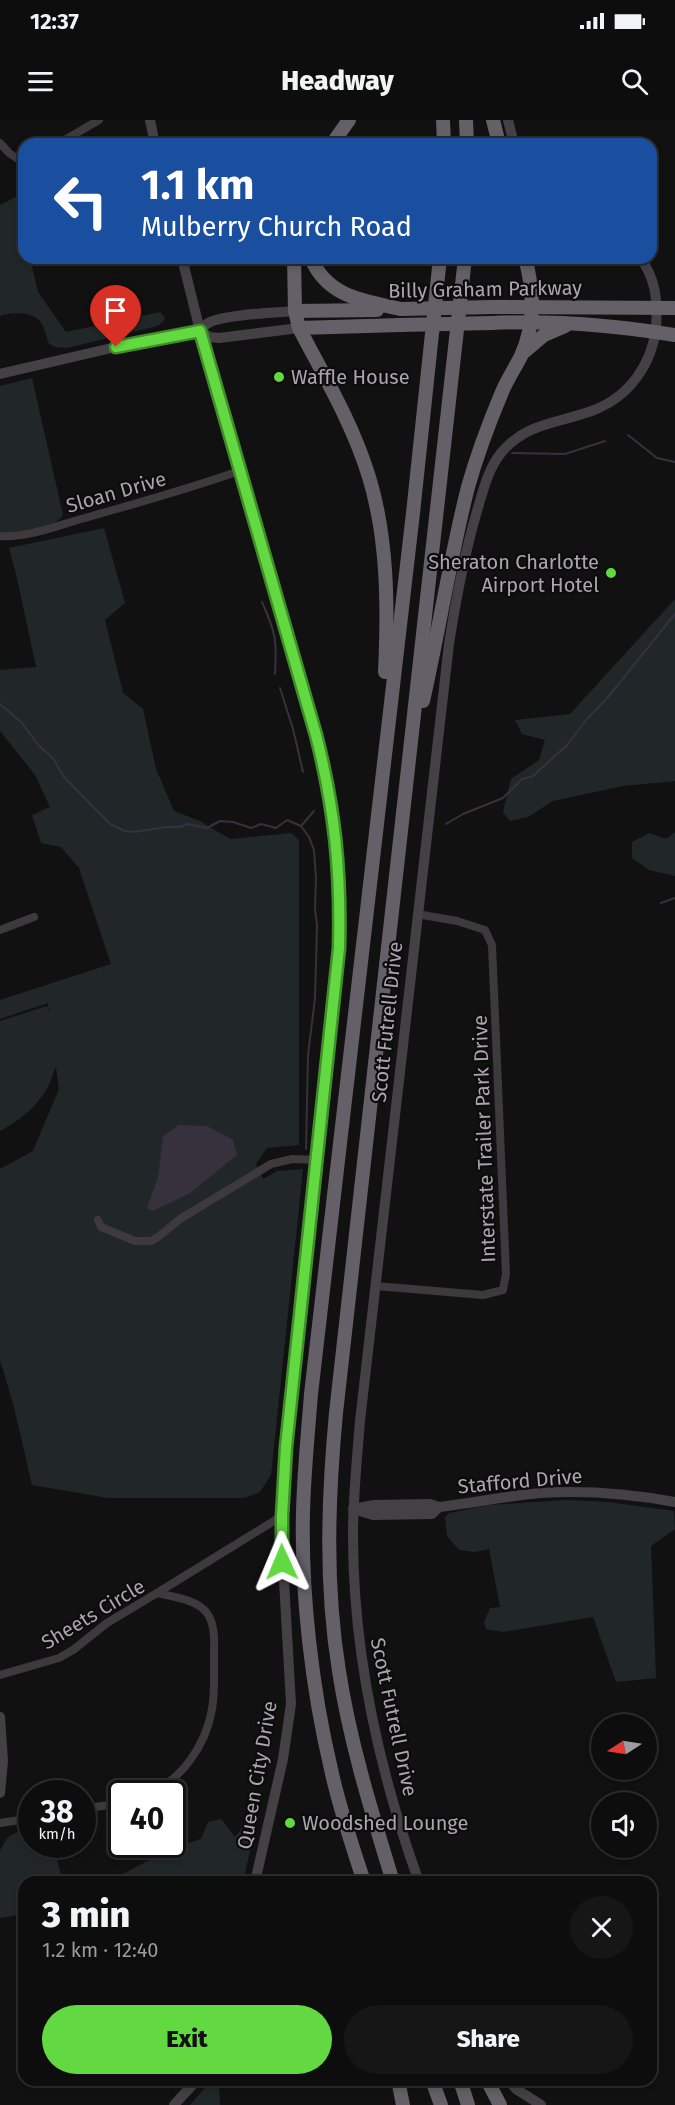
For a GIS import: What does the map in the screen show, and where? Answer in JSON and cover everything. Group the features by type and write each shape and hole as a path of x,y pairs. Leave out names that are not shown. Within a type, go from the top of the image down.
{"highway":[{"path":"336,138 349,120"},
{"path":"443,120 444,138"},
{"path":"466,120 468,138"},
{"path":"494,120 498,138"},
{"path":"294,264 295,311 299,328 351,429 369,476 379,517 385,576 387,630 380,794"},
{"path":"314,264 321,276 339,292 358,300 400,309"},
{"path":"435,264 437,287"},
{"path":"362,1876 330,1768 314,1672 306,1601 303,1513 311,1394 357,1009 439,264"},
{"path":"391,1876 358,1761 339,1672 332,1614 329,1509 336,1413 464,264"},
{"path":"408,764 469,486 498,402 521,356 531,314 531,280 527,264"},
{"name":"Billy Graham Parkway","path":"295,311 494,307 573,323 675,335"},
{"name":"Billy Graham Parkway","path":"299,328 492,323 531,314 675,308"},
{"path":"521,356 544,334 573,323"},
{"path":"341,1808 355,1876"},
{"path":"399,2086 403,2105"},
{"path":"434,2086 441,2105"},
{"path":"462,2086 468,2105"},
{"path":"490,2086 500,2105"}],"street":[{"path":"68,138 99,120"},
{"path":"150,120 154,138"},
{"path":"508,120 512,138"},
{"path":"0,142 9,153 18,159"},
{"name":"Queen City Drive","path":"183,264 239,471 326,773 336,834 341,898 339,948 286,1447 282,1516 284,1596 291,1704 283,1759 256,1876"},
{"name":"Scott Futrell Drive","path":"417,1876 387,1780 364,1678 353,1572 353,1509 360,1421 448,644 464,558 490,471 501,453 510,443 530,429 594,410 621,394 640,374 650,354 657,307 650,275 644,264"},
{"path":"0,374 116,347 200,331 213,321 295,311"},
{"path":"200,331 204,335 219,338 299,328"},
{"name":"Sloan Drive","path":"0,536 20,535 64,524 239,471"},
{"name":"Interstate Trailer Park Drive","path":"376,1286 483,1295 503,1290 506,1274 492,945 485,930 457,921 417,914"},
{"path":"0,930 34,917"},
{"path":"98,1220 101,1227 128,1239 151,1241 180,1219 272,1164 292,1159 317,1160"},
{"name":"Stafford Drive","path":"353,1509 373,1515 432,1514 439,1507 506,1497 574,1492 675,1502"},
{"path":"157,1593 282,1516"},
{"name":"Sheets Circle","path":"0,1675 59,1658 114,1618 157,1593 196,1604 207,1613 213,1627 214,1695 208,1726 194,1755 178,1775 170,1780"},
{"path":"0,1717 3,1745 0,1793"},
{"path":"0,1823 18,1820"},
{"path":"174,2105 191,2086"},
{"path":"513,2086 541,2105"}],"shaded area":[{"path":"18,196 18,264 31,264 38,292 66,332 160,312 165,318 163,322 157,326 67,348 49,344 42,324 34,317 17,313 0,316 0,205"},
{"path":"32,378 63,515 59,520 44,527 0,533 0,386"},
{"path":"104,528 125,603 105,620 123,693 143,709 156,769 174,811 200,821 230,839 291,833 299,840 299,1145 267,1148 256,1164 263,1179 278,1171 303,1169 271,1475 260,1492 244,1498 108,1498 32,1485 14,1407 0,1360 0,1169 33,1151 59,1089 56,1067 45,1092 34,1105 22,1117 0,1131 0,1021 47,1006 49,1014 48,1003 0,1019 0,1000 111,964 79,868 61,847 41,843 32,815 50,807 35,775 0,731 0,670 36,667 9,548"},
{"path":"675,599 675,781 623,786 553,801 528,817 510,821 503,812 511,779 539,760 545,740 522,734 515,720 570,714"},
{"path":"675,832 675,876 649,870 632,858 632,842 649,833 666,839"},
{"path":"179,1125 207,1126 233,1140 237,1155 190,1193 153,1211 147,1208 158,1177 163,1136"},
{"path":"567,1500 608,1502 674,1511 675,1529 651,1546 656,1678 616,1682 593,1617 503,1632 486,1629 484,1622 490,1608 500,1607 489,1549 475,1552 459,1550 447,1536 445,1518 449,1513 489,1505"},
{"path":"221,1819 235,1837 244,1825 256,1823 244,1876 119,1876 153,1858 186,1858 186,1844 201,1839 208,1822"},
{"path":"18,1833 18,1858 57,1858 61,1876 18,1876 18,1915 0,1918 0,1852 11,1835"},
{"path":"207,2086 219,2086 220,2105 190,2105"}],"waterway":[{"path":"628,435 657,458 675,462"},
{"path":"512,453 565,454 605,441"},
{"path":"262,602 274,637 275,674"},
{"path":"446,824 463,814 503,798 522,779 533,776 567,745 675,614"},
{"path":"280,688 303,772"},
{"path":"0,704 21,722 39,746 52,757 64,777 110,824 125,831 180,827 187,824 207,828 220,821 233,822 251,828 261,824 276,828 287,820 301,826 309,837 314,850 317,925 315,998 308,1055 306,1149"},
{"path":"301,826 314,811"},
{"path":"661,903 675,898"}],"place":[{"name":"Waffle House","path":"279,377"},
{"name":"Sheraton Charlotte Airport Hotel","path":"611,573"},
{"name":"Woodshed Lounge","path":"290,1823"}],"route":[{"path":"116,347 200,331 300,675 326,773 336,834 341,898 339,948 286,1447 282,1562"}]}
